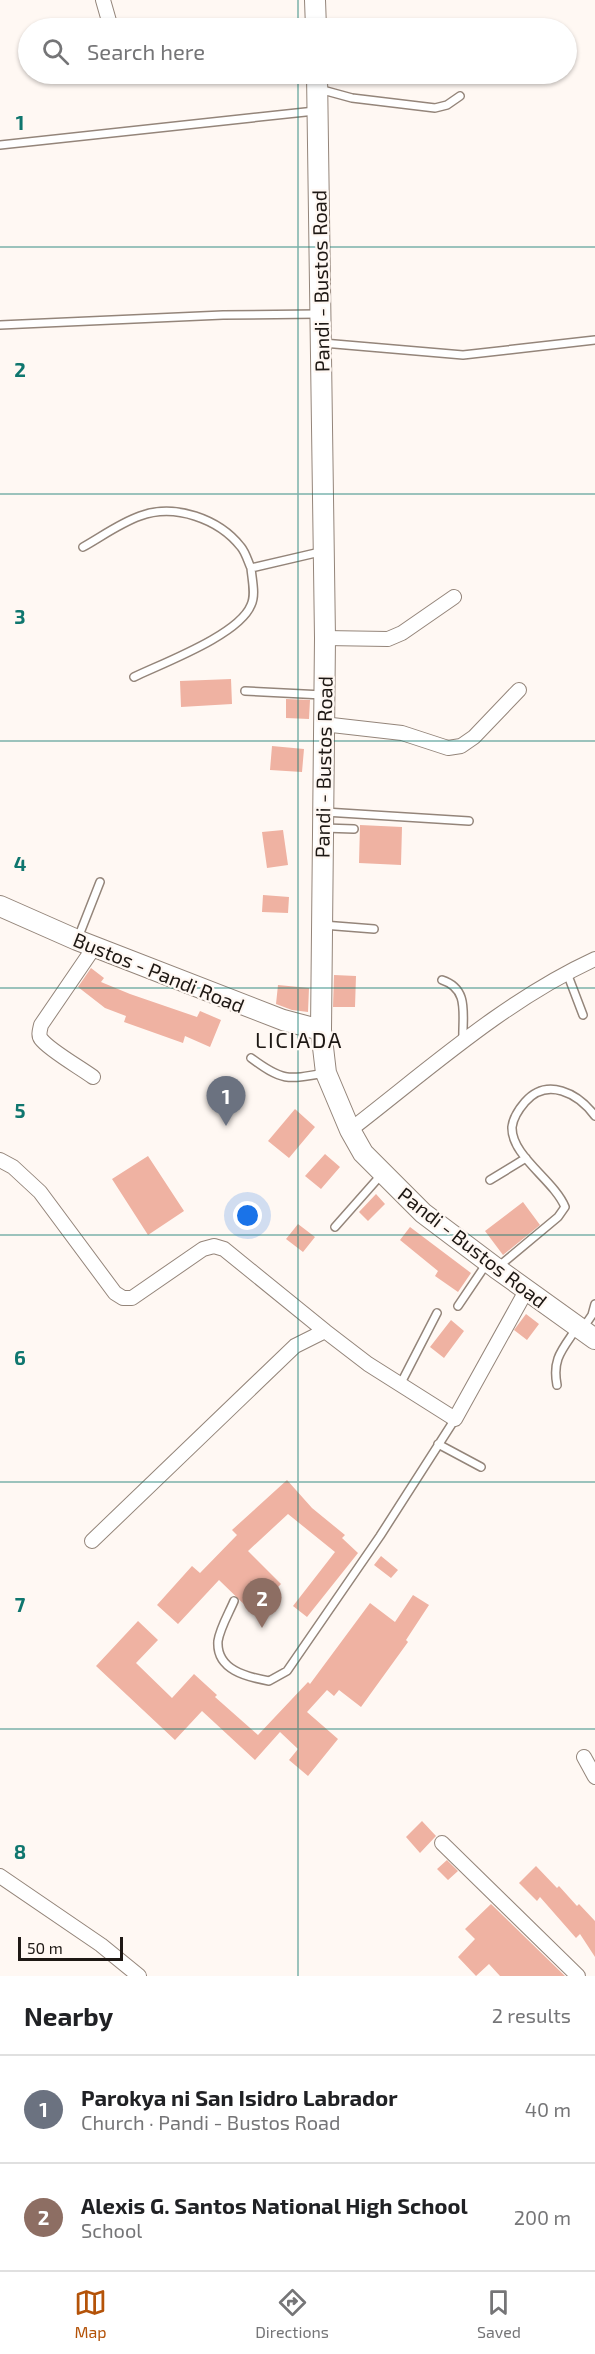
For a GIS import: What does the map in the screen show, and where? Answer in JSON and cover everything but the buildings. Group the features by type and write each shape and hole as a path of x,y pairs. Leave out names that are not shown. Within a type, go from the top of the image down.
{"main road":[{"path":"315,0 316,18"},
{"name":"Pandi - Bustos Road","path":"317,84 325,638 321,1030 326,1073 350,1131 363,1153 382,1174 423,1213 526,1291 585,1332"},
{"name":"Bustos - Pandi Road","path":"0,906 86,943 283,1020 321,1030"}],"street":[{"path":"103,0 108,18"},
{"path":"325,638 388,639 402,633 454,597"},
{"path":"323,724 402,733 448,748 461,747 474,737 519,690"},
{"path":"86,943 40,1025 39,1033 41,1039 49,1046 93,1077"},
{"path":"350,1131 495,1017 538,988 595,959"},
{"path":"0,1161 13,1167 40,1192 115,1293 123,1298 132,1298 203,1249 214,1246 224,1249 368,1364 455,1419 526,1291"},
{"path":"92,1541 295,1346 325,1331"},
{"path":"584,1757 595,1777"},
{"path":"442,1843 578,1976"},
{"path":"0,1876 101,1944 139,1976"}],"lane":[{"path":"322,84 332,91 352,98 435,108 447,105 460,96"},
{"path":"0,145 317,111"},
{"path":"0,325 222,315 320,314"},
{"path":"320,343 463,355 595,340"},
{"path":"83,547 142,515 171,512 192,514 207,520 242,548 251,568 252,605 238,623 220,636 134,677"},
{"path":"251,568 323,552"},
{"path":"245,691 324,695"},
{"path":"322,820 469,821"},
{"path":"322,820 354,829"},
{"path":"86,943 100,882"},
{"path":"321,925 374,929"},
{"path":"567,973 583,1016"},
{"path":"442,980 453,984 462,997 464,1042"},
{"path":"251,1058 270,1072 283,1078 326,1073"},
{"path":"458,1306 492,1265 558,1217 565,1207 560,1195 526,1158 513,1139 512,1125 519,1108 530,1096 544,1088 558,1090 574,1097 595,1116"},
{"path":"490,1180 526,1158"},
{"path":"335,1227 382,1174"},
{"path":"557,1385 555,1364 557,1356 585,1332 595,1304"},
{"path":"401,1383 437,1313"},
{"path":"234,1601 218,1642 224,1660 232,1670 244,1676 269,1682 287,1671 380,1536 455,1419"},
{"path":"438,1444 481,1467"}],"place":[{"name":"Parokya ni San Isidro Labrador","path":"226,1126"},
{"name":"Alexis G. Santos National High School","path":"262,1628"}],"district":[{"name":"LICIADA","path":"299,1039"}]}
